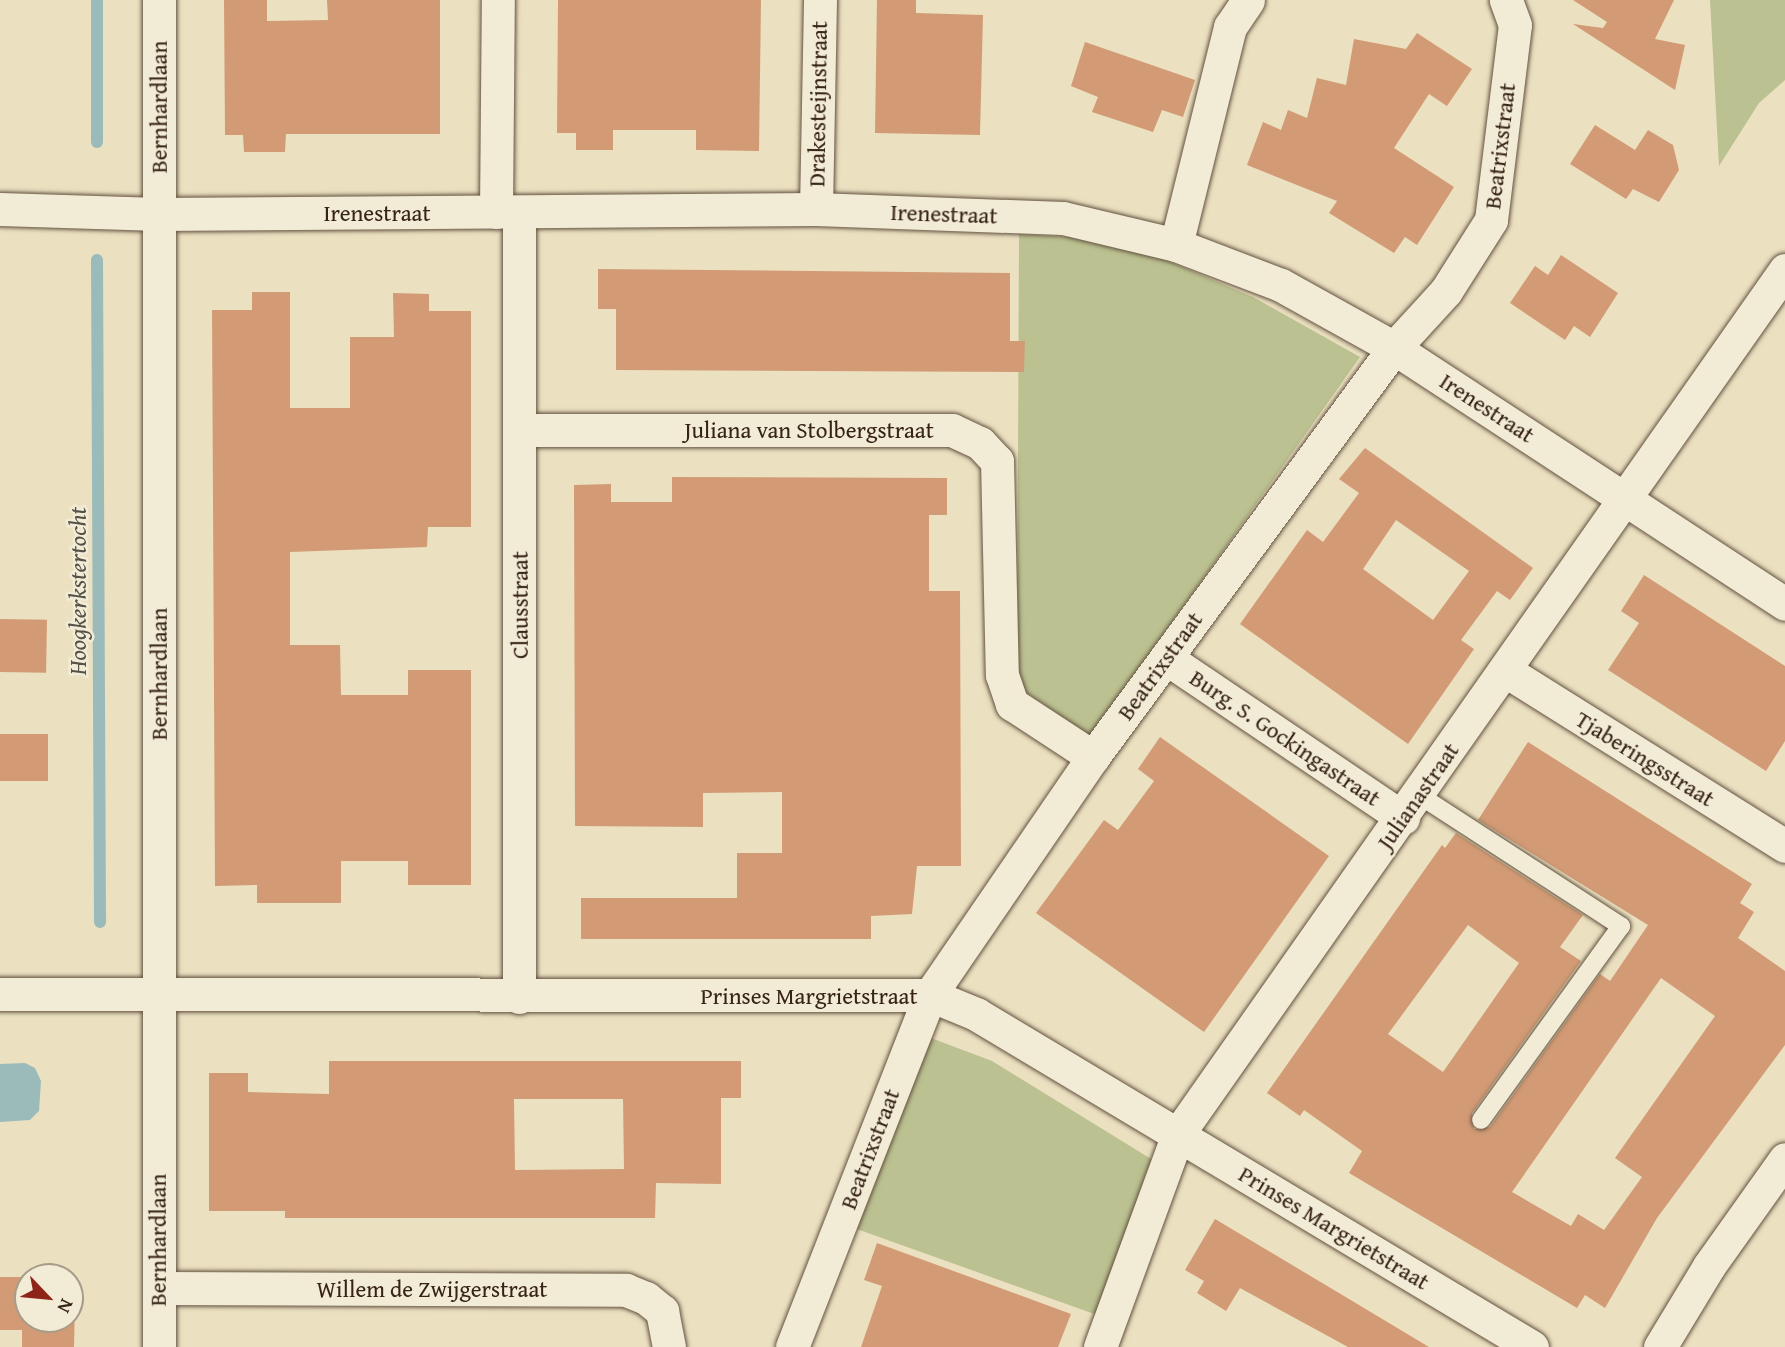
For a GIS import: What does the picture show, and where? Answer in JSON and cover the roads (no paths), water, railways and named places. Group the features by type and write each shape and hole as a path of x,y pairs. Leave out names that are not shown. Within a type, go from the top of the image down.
{"street":[{"name":"Bernhardlaan","path":"159,0 159,1347"},
{"name":"Clausstraat","path":"498,0 520,430 519,998"},
{"name":"Drakesteijnstraat","path":"816,209 820,0"},
{"path":"1176,245 1230,27 1248,0"},
{"name":"Beatrixstraat","path":"792,1347 930,995 1093,757 1394,348 1446,291 1491,220 1515,24 1506,0"},
{"name":"Irenestraat","path":"0,209 159,214 816,209 1063,218 1176,245 1281,285 1394,348 1785,604"},
{"name":"Julianastraat","path":"1100,1347 1178,1134 1506,671 1785,270"},
{"name":"Juliana van Stolbergstraat","path":"520,430 952,430 980,443 997,461 1005,685 1012,704 1093,757"},
{"name":"Burg. S. Gockingastraat","path":"1166,657 1411,806"},
{"name":"Tjaberingsstraat","path":"1506,671 1785,846"},
{"name":"Prinses Margrietstraat","path":"0,994 157,993 519,998 930,995 976,1014 1532,1347"},
{"path":"1660,1347 1709,1266 1785,1159"},
{"name":"Willem de Zwijgerstraat","path":"159,1288 626,1290 646,1297 662,1311 669,1347"}],"lane":[{"path":"1411,806 1621,926 1481,1120"}],"water":[{"path":"25,1063 35,1068 41,1081 39,1111 30,1120 0,1122 0,1064"}],"waterway":[{"name":"Hoogkerkstertocht","path":"97,0 97,142"},
{"name":"Hoogkerkstertocht","path":"97,260 100,922"}]}
